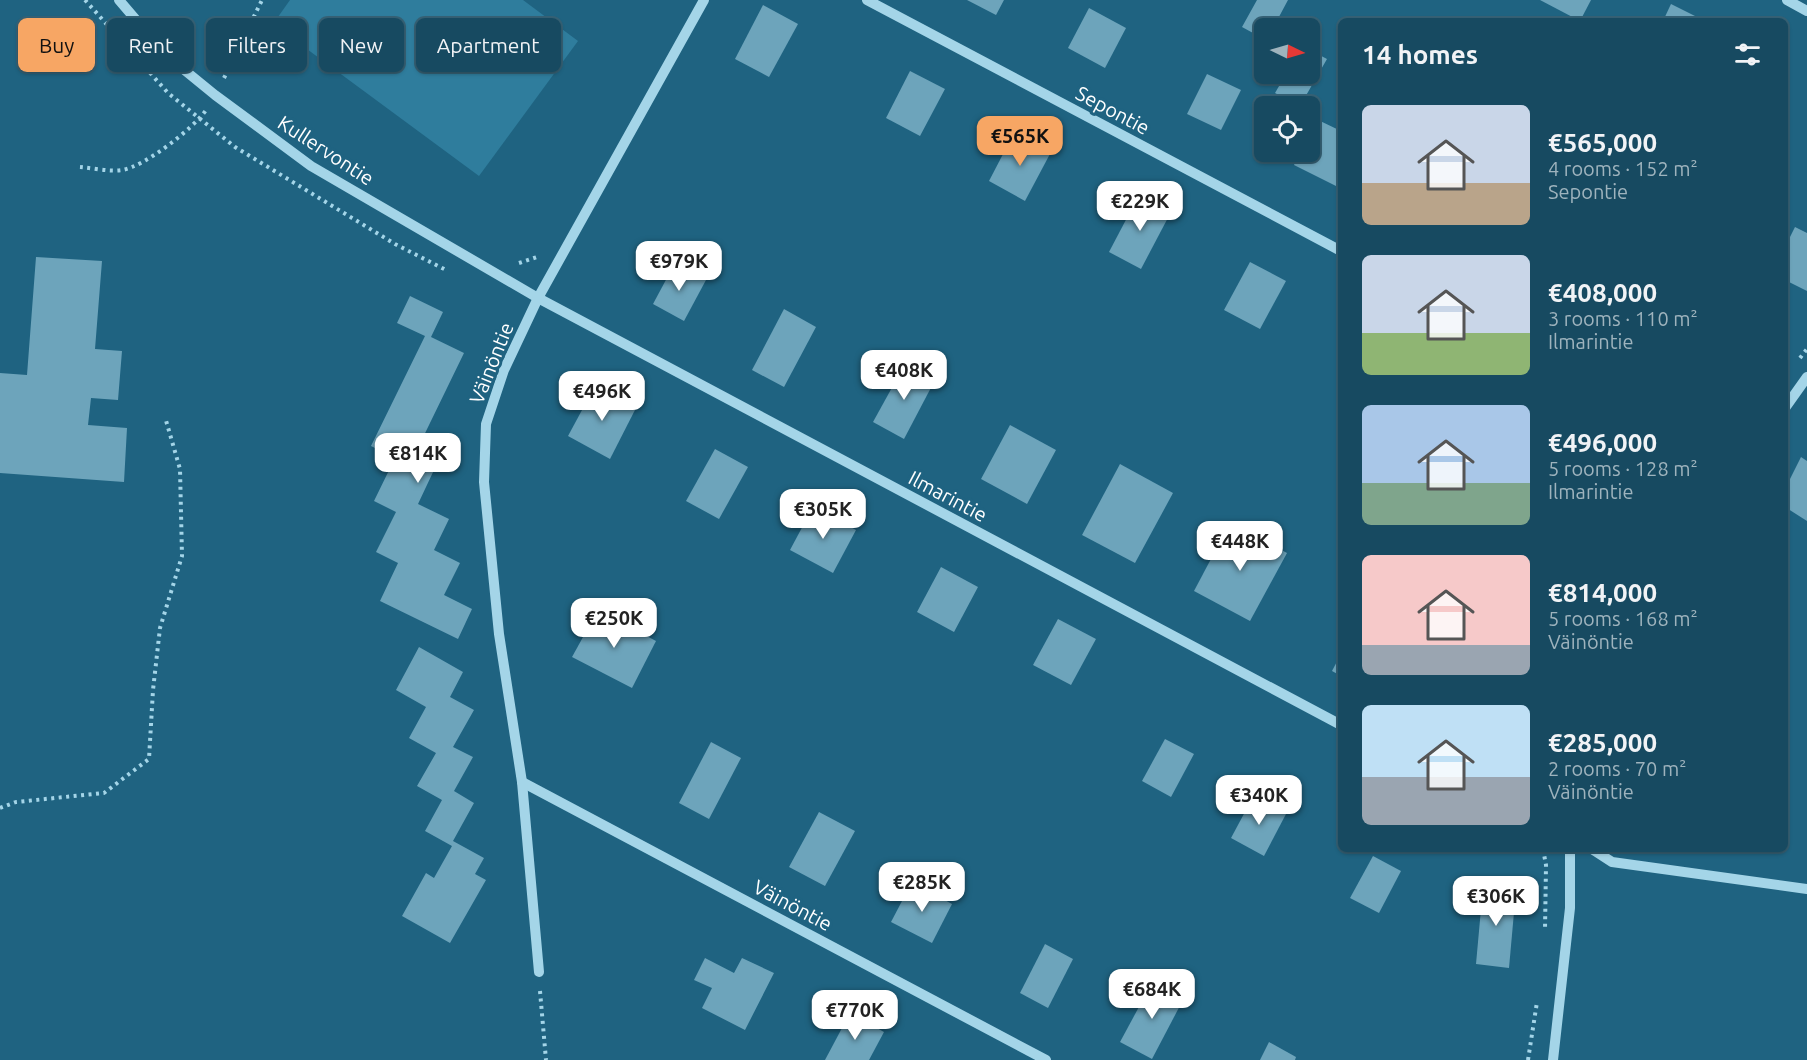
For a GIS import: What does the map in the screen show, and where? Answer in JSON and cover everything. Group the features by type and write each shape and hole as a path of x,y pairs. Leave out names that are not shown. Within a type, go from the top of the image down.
{"street":[{"name":"Kullervontie","path":"119,0 166,56 311,166 538,298"},
{"name":"Väinöntie","path":"538,972 522,782 499,634 484,482 486,424 504,370 538,298 704,0"},
{"name":"Sepontie","path":"867,0 1338,249"},
{"path":"1787,0 1807,11"},
{"name":"Ilmarintie","path":"538,298 1338,723"},
{"path":"1788,404 1807,377"},
{"name":"Väinöntie","path":"522,782 1046,1060"},
{"path":"1553,1060 1570,908 1570,852"},
{"path":"1597,852 1612,861 1807,889"}],"path":[{"path":"80,167 123,170 154,156 200,119 215,95 262,0"},
{"path":"498,275 506,258 519,263 535,258 544,250"},
{"path":"0,808 16,802 104,792 149,759 160,628 182,556 180,469 165,417"},
{"path":"1544,852 1547,907 1544,940"},
{"path":"538,972 546,1060"},
{"path":"1528,1060 1538,996"}],"shaded area":[{"path":"290,0 523,0 547,18 416,18 416,72 555,72 479,176 338,72 404,72 404,18 319,18 319,58 307,49 307,18 277,18"},
{"path":"561,28 578,41 561,64"}],"building":[{"path":"967,0 1004,0 996,15"},
{"path":"1257,0 1288,0 1278,18 1254,18 1254,34 1242,27"},
{"path":"1540,0 1591,0 1582,18 1574,18"},
{"path":"1671,4 1699,18 1664,18"},
{"path":"763,5 798,24 769,77 735,59"},
{"path":"1089,8 1126,28 1105,68 1068,48"},
{"path":"1320,55 1327,59 1320,71"},
{"path":"910,71 945,89 920,136 886,118"},
{"path":"1207,74 1241,90 1221,130 1187,114"},
{"path":"1280,84 1313,84 1306,96 1281,96 1275,93"},
{"path":"1320,121 1338,130 1338,187 1294,165 1295,162 1320,162"},
{"path":"1014,133 1051,152 1025,201 989,181"},
{"path":"1139,195 1171,212 1141,269 1109,252"},
{"path":"1795,227 1807,233 1807,291 1788,282 1788,241"},
{"path":"36,257 102,261 95,349 122,351 118,400 91,398 88,425 127,428 124,482 0,473 0,373 27,375"},
{"path":"1250,262 1286,281 1260,329 1224,310"},
{"path":"675,263 706,280 684,321 653,304"},
{"path":"410,296 443,312 431,337 464,353 412,460 434,470 418,504 449,519 434,550 460,563 444,595 472,609 458,639 380,601 398,563 376,552 396,512 374,501 395,458 371,446 425,336 397,323"},
{"path":"784,309 816,327 784,387 752,370"},
{"path":"905,364 935,380 904,439 873,422"},
{"path":"595,386 636,408 610,459 568,436"},
{"path":"1010,425 1056,450 1027,504 981,479"},
{"path":"715,449 748,467 719,519 686,501"},
{"path":"1801,457 1807,461 1807,521 1788,509 1788,483"},
{"path":"1120,464 1173,493 1135,563 1082,535"},
{"path":"813,507 856,530 833,573 790,550"},
{"path":"1230,523 1287,553 1250,621 1194,591"},
{"path":"941,567 978,587 954,632 917,612"},
{"path":"598,610 656,641 632,688 572,657"},
{"path":"1058,619 1096,639 1071,685 1033,665"},
{"path":"419,647 463,672 450,697 474,710 453,747 473,757 454,791 474,803 453,841 484,858 475,874 486,880 450,943 402,916 426,873 434,878 452,846 425,831 442,800 417,786 436,753 409,738 426,707 396,690"},
{"path":"1338,660 1338,674 1332,671"},
{"path":"1165,739 1194,754 1171,797 1142,781"},
{"path":"711,742 741,758 709,819 679,803"},
{"path":"1253,797 1286,814 1264,856 1231,838"},
{"path":"819,812 855,831 825,886 789,867"},
{"path":"1373,856 1401,871 1379,913 1350,898"},
{"path":"912,882 952,904 932,943 891,922"},
{"path":"1483,887 1516,890 1509,968 1476,964"},
{"path":"1045,944 1073,959 1048,1008 1020,993"},
{"path":"705,958 734,973 742,958 774,973 745,1030 702,1008 712,988 694,980"},
{"path":"1153,981 1184,998 1152,1059 1120,1042"},
{"path":"850,1013 884,1032 869,1060 825,1060"},
{"path":"1269,1042 1296,1057 1295,1060 1260,1060"}]}
